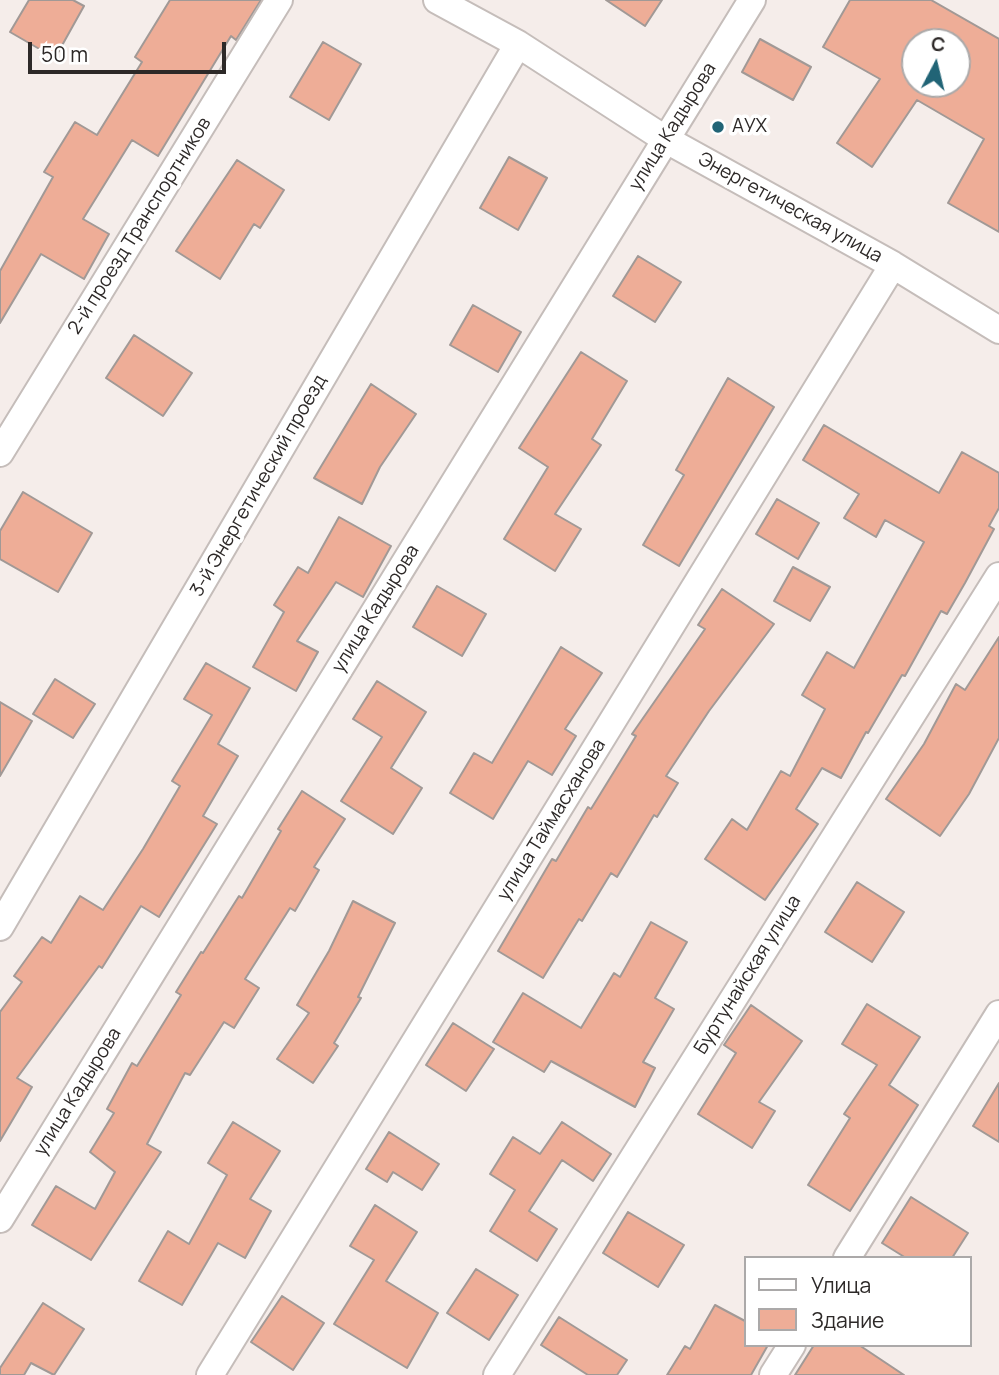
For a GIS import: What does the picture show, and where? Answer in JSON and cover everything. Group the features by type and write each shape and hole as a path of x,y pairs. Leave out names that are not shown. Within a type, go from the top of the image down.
{"street":[{"name":"2-й проезд Транспортников","path":"0,453 279,0"},
{"name":"Энергетическая улица","path":"437,0 517,44 665,139 893,265 999,330"},
{"name":"улица Кадырова","path":"0,1219 751,0"},
{"name":"3-й Энергетический проезд","path":"0,927 517,44"},
{"name":"улица Таймасханова","path":"210,1375 893,265"},
{"name":"Буртунайская улица","path":"497,1375 999,576"},
{"path":"848,1256 999,1014"},
{"path":"773,1375 791,1347"}],"building":[{"path":"29,0 73,0 84,6 55,58 10,32"},
{"path":"170,0 261,0 236,40 231,36 158,156 132,140 83,219 109,234 84,279 41,254 0,323 0,271 53,177 44,172 75,122 97,135 142,62 135,57"},
{"path":"606,0 662,0 645,26"},
{"path":"850,0 931,0 999,39 999,232 948,203 984,139 917,100 872,167 837,143 880,79 823,47"},
{"path":"760,39 811,67 793,100 742,72"},
{"path":"323,42 361,64 329,120 290,97"},
{"path":"509,157 547,178 518,230 480,208"},
{"path":"237,160 284,190 260,228 254,224 220,279 176,251"},
{"path":"638,256 681,282 655,322 613,296"},
{"path":"473,305 521,332 498,372 450,345"},
{"path":"134,335 192,373 163,416 106,378"},
{"path":"581,352 627,381 592,439 601,445 555,514 581,529 555,571 504,539 548,467 519,448"},
{"path":"728,378 774,407 679,566 643,545 684,475 676,470"},
{"path":"371,384 416,414 380,467 362,504 314,478"},
{"path":"824,425 939,493 962,452 999,473 999,508 989,526 994,529 947,614 941,611 905,676 902,675 868,733 866,732 841,778 822,768 796,809 818,824 765,900 705,859 732,819 747,830 781,771 790,776 825,709 802,695 827,652 854,668 924,542 885,520 876,537 844,518 859,494 803,460"},
{"path":"23,492 92,533 58,592 0,559 0,531"},
{"path":"777,499 819,523 798,559 756,534"},
{"path":"339,517 391,546 363,597 336,582 297,641 318,652 296,691 253,667 284,612 274,605 298,567 308,573"},
{"path":"793,567 830,587 810,621 774,601"},
{"path":"437,586 486,614 462,656 413,627"},
{"path":"722,589 774,624 709,711 666,776 678,783 657,817 654,815 617,877 611,873 543,978 498,951 552,859 556,861 588,807 591,809 636,736 632,734 705,629 698,625"},
{"path":"999,637 999,738 969,794 940,836 886,799 924,744 956,684 965,690"},
{"path":"561,647 602,673 565,729 576,736 552,775 528,761 493,819 450,793 474,753 492,763"},
{"path":"206,663 250,688 218,744 238,756 203,816 217,824 159,917 141,906 102,968 99,966 17,1078 32,1087 0,1141 0,1012 22,982 14,976 42,937 51,943 80,896 103,910 143,849 180,786 172,781 212,715 184,699"},
{"path":"55,679 95,704 73,738 33,714"},
{"path":"377,681 426,712 391,768 422,788 393,834 341,801 382,737 353,719"},
{"path":"0,702 32,721 0,776"},
{"path":"302,791 345,819 314,867 319,870 295,911 290,908 245,979 259,988 234,1028 224,1022 190,1075 185,1073 147,1144 161,1152 91,1260 32,1225 56,1186 95,1209 115,1172 90,1152 114,1113 107,1109 132,1063 137,1066 181,995 176,992 201,952 203,953 239,896 242,898 281,831 278,829"},
{"path":"857,882 904,912 872,962 825,932"},
{"path":"353,901 395,923 358,997 361,998 334,1043 338,1046 313,1083 277,1059 309,1013 297,1005 329,951"},
{"path":"651,922 687,942 655,998 674,1009 643,1062 655,1068 635,1107 551,1061 544,1072 493,1042 523,993 581,1028 614,973 620,977"},
{"path":"867,1004 920,1037 889,1085 918,1105 850,1211 808,1185 850,1118 844,1114 877,1065 842,1044"},
{"path":"751,1005 802,1041 759,1102 775,1111 752,1148 698,1114 736,1053 724,1045"},
{"path":"453,1023 494,1049 466,1091 426,1065"},
{"path":"999,1083 999,1142 973,1126"},
{"path":"233,1122 280,1151 250,1199 271,1211 245,1258 218,1243 182,1305 139,1281 168,1231 189,1244 227,1175 208,1163"},
{"path":"562,1122 611,1154 593,1181 562,1160 529,1211 557,1229 537,1261 490,1231 515,1190 490,1174 513,1137 540,1154"},
{"path":"389,1132 439,1164 422,1190 393,1172 387,1182 366,1169"},
{"path":"911,1197 968,1233 953,1256 903,1256 882,1243"},
{"path":"375,1205 417,1232 386,1281 438,1313 407,1368 334,1324 374,1260 350,1246"},
{"path":"628,1212 684,1245 658,1287 603,1253"},
{"path":"476,1269 518,1295 489,1340 447,1313"},
{"path":"282,1296 324,1323 293,1370 251,1342"},
{"path":"43,1303 84,1329 54,1375 31,1363 24,1375 0,1375 0,1368"},
{"path":"715,1305 744,1320 744,1347 767,1347 751,1375 667,1375 685,1346 690,1349"},
{"path":"559,1317 627,1360 617,1375 588,1375 541,1345"},
{"path":"813,1347 862,1347 904,1375 795,1375"}],"place":[{"name":"АУХ","path":"718,127"}]}
